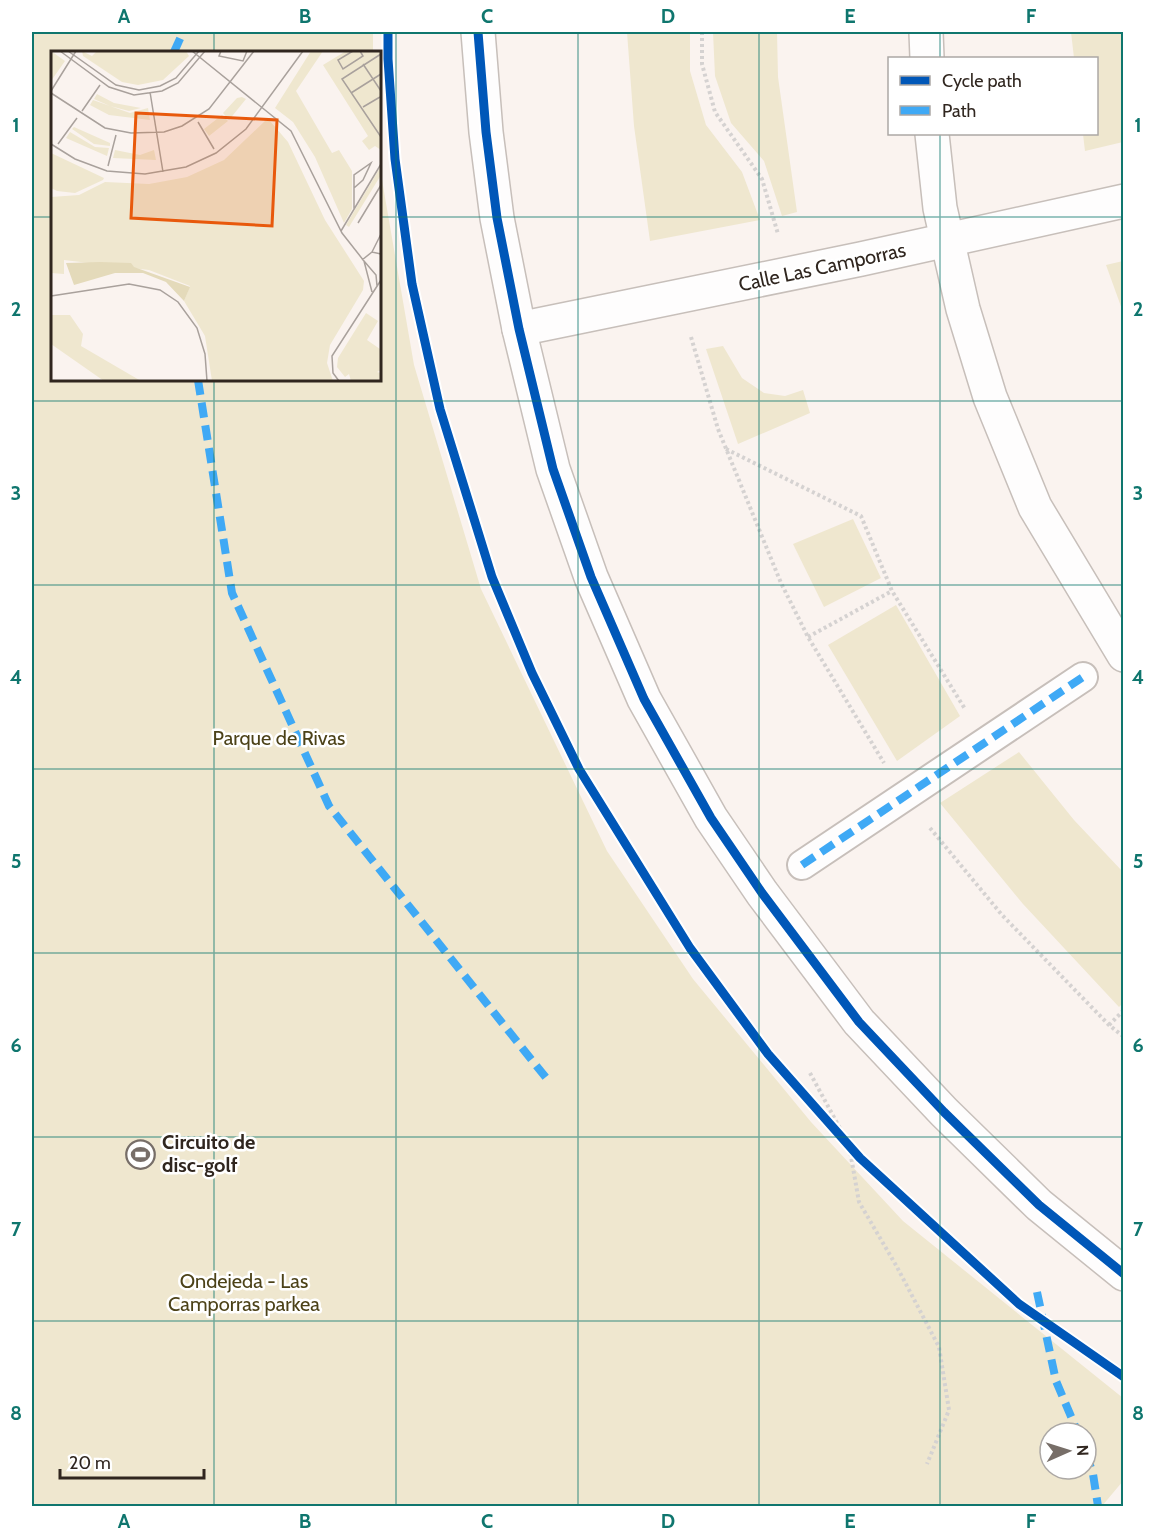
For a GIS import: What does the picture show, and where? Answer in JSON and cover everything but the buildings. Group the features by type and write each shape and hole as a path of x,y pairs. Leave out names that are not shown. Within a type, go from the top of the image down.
{"street":[{"path":"478,32 486,132 497,218 519,329 553,469 591,577 644,699 711,818 762,893 859,1022 944,1112 1039,1205 1124,1274"},
{"path":"926,32 927,57"},
{"path":"932,135 940,208 963,309 990,397 1035,507 1124,655"},
{"name":"Calle Las Camporras","path":"519,329 1124,201"},
{"path":"802,865 1083,677"}],"path":[{"path":"702,32 702,64 715,112 762,179 778,235"},
{"path":"690,334 725,449 781,583 808,637 904,796 1002,915 1109,1025 1124,1037"},
{"path":"725,449 861,516 892,591 986,742"},
{"path":"808,637 892,591"},
{"path":"1109,1025 1124,1010"},
{"path":"810,1072 849,1145 859,1202 897,1267 939,1347 949,1410 927,1464"},
{"path":"819,1112 860,1158"}],"green space":[{"path":"32,32 373,32 373,51 51,51 51,381 381,381 381,162 382,180 414,365 481,589 607,851 693,979 811,1122 903,1221 1123,1398 1123,1481 1102,1506 32,1506"},
{"path":"627,32 690,32 690,71 706,125 742,172 760,220 650,241 634,126"},
{"path":"713,32 777,32 778,77 797,212 782,216 764,161 731,123 715,76"},
{"path":"1071,32 1123,32 1123,142 1085,151 1083,135 1098,135 1098,57 1074,57"},
{"path":"1124,261 1123,312 1106,265"},
{"path":"723,346 742,378 764,393 785,396 803,390 810,413 738,444 706,349"},
{"path":"853,519 881,578 824,607 793,544"},
{"path":"896,605 960,716 897,761 828,645"},
{"path":"1019,752 1074,820 1123,872 1124,1002 1119,1007 1023,904 940,803"}],"marked path":[{"path":"174,51 183,32"},
{"path":"198,381 232,593 329,806 547,1079"},
{"path":"802,865 1083,677"},
{"path":"1037,1292 1056,1381 1073,1421"},
{"path":"1094,1481 1098,1506"}],"cycle path":[{"path":"388,32 395,159 412,284 440,409 492,577 532,673 579,769 690,948 768,1054 860,1158 1019,1304 1124,1377"},
{"path":"478,32 486,132 497,218 519,329 553,469 591,577 644,699 711,818 762,893 859,1022 944,1112 1039,1205 1124,1274"}],"place":[{"name":"Circuito de disc-golf","path":"141,1154"}],"park label":[{"name":"Parque de Rivas","path":"279,738"},
{"name":"Ondejeda - Las Camporras parkea","path":"244,1292"}]}
